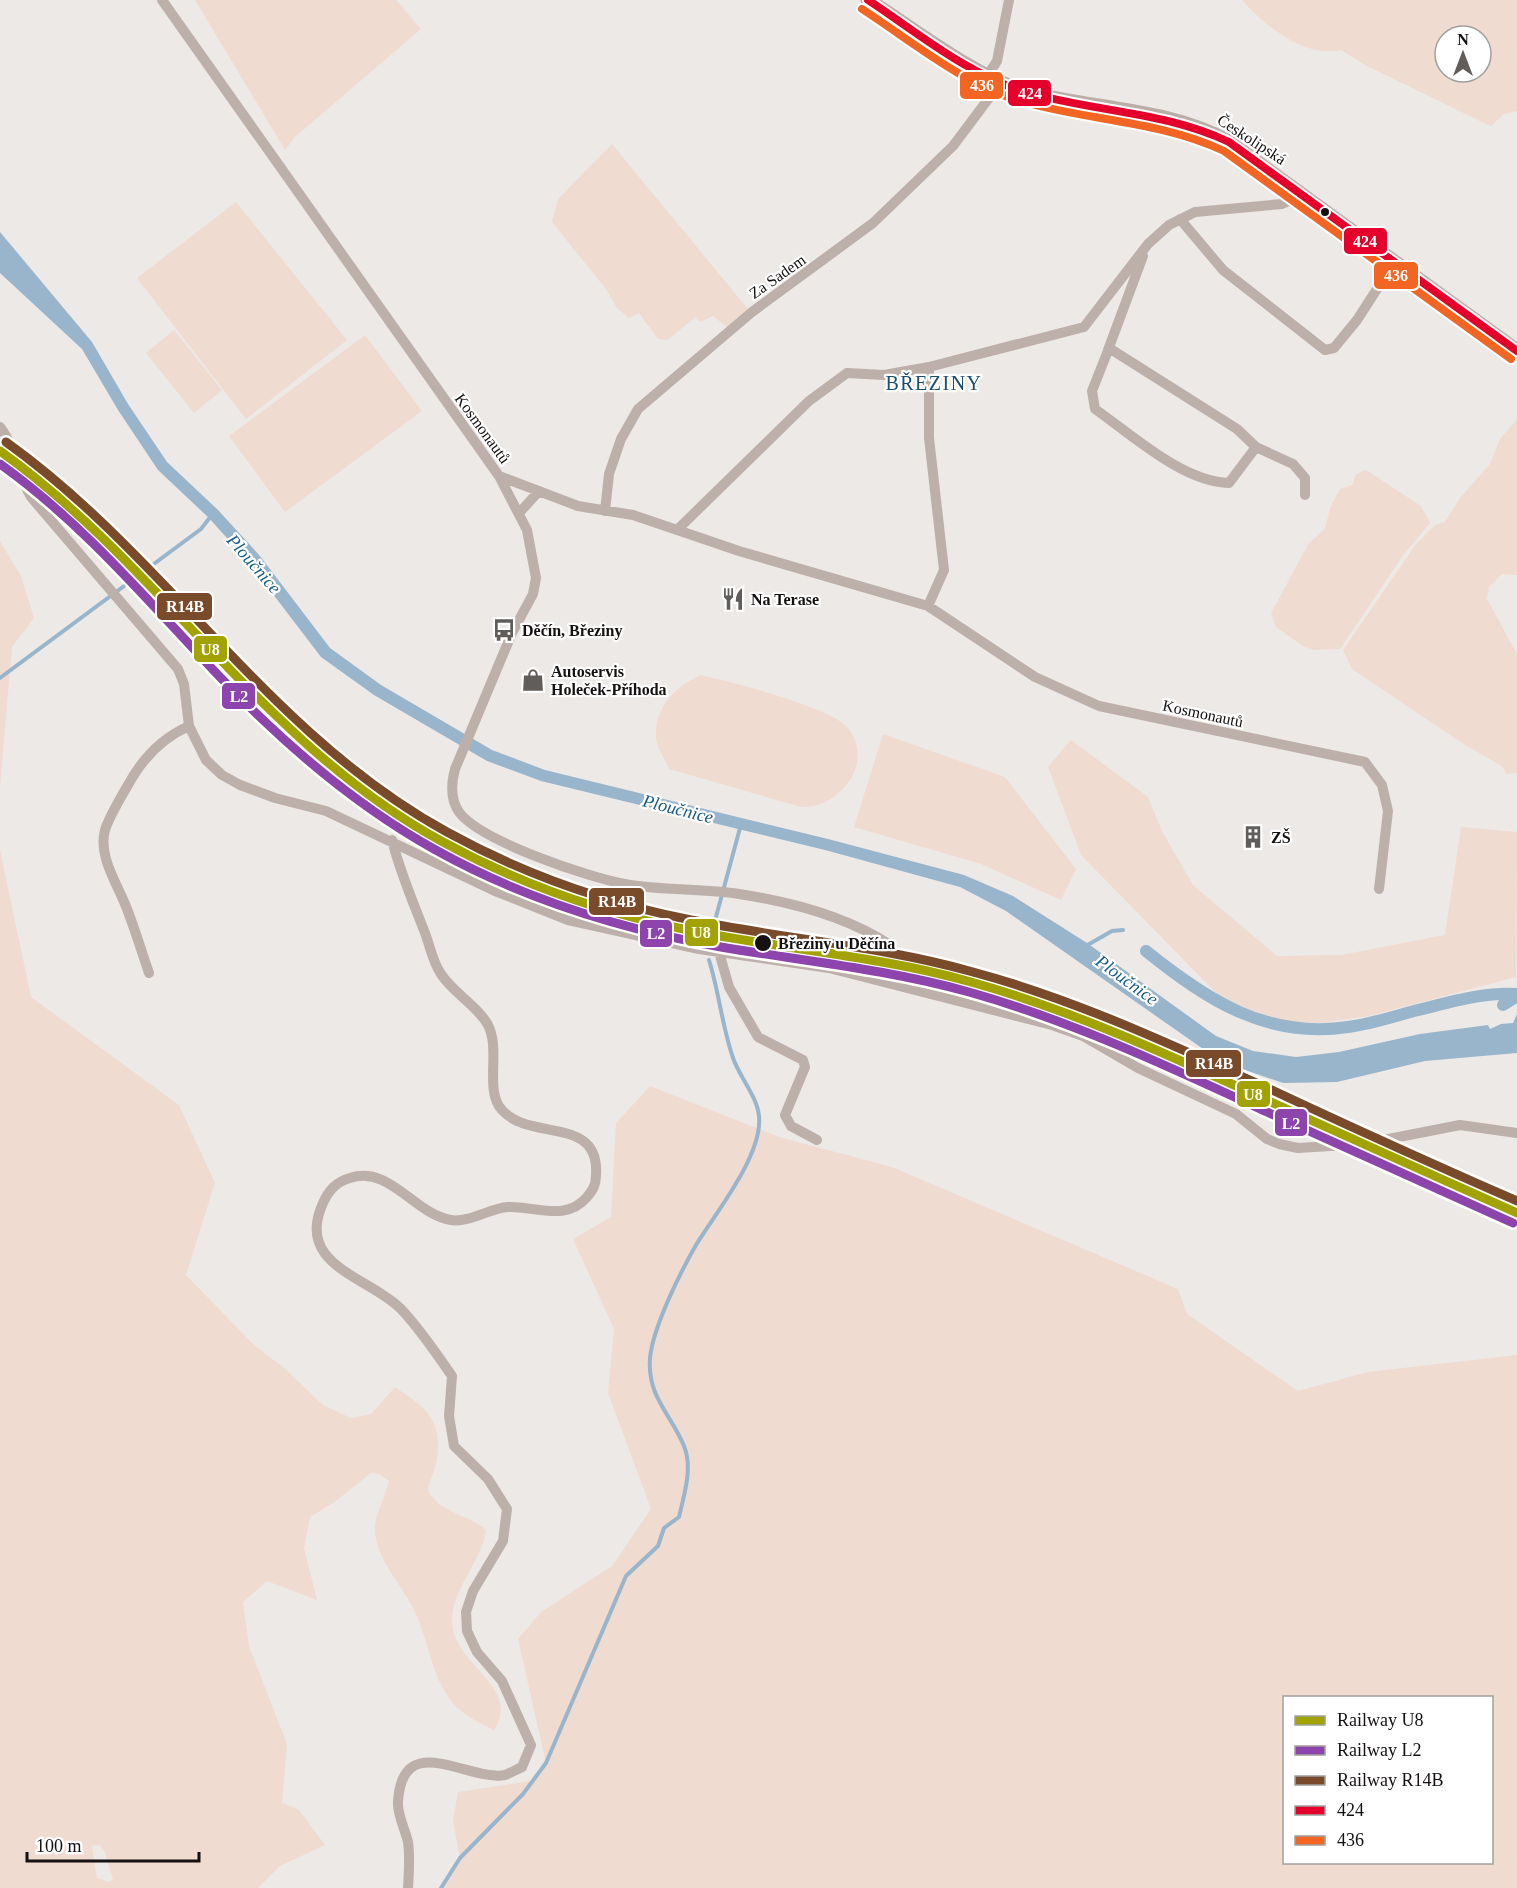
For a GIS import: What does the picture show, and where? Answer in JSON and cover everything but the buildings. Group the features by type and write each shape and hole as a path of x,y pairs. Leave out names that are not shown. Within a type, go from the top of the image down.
{"main road":[{"name":"Českolipská","path":"868,0 995,79 1023,92 1177,121 1207,129 1229,142 1517,351"}],"street":[{"name":"Kosmonautů","path":"162,0 499,476 578,506 633,515 739,551 928,606 1035,677 1099,706 1365,762 1382,786 1388,811 1378,889"},
{"name":"Za Sadem","path":"605,511 609,474 621,439 638,409 752,312 873,223 953,146 995,79 1009,0"},
{"path":"677,530 809,401 847,373 884,375 929,367 1084,327 1148,244 1169,225 1195,212 1282,204 1303,195"},
{"path":"1180,219 1223,270 1325,350 1334,348 1357,320 1395,261"},
{"path":"1148,244 1092,391 1095,409 1178,467 1212,483 1229,483 1256,447"},
{"path":"1108,350 1237,429 1256,447 1293,464 1305,478 1305,495"},
{"path":"928,606 944,570 929,438 929,367"},
{"path":"0,427 10,443 21,480 31,496 178,669 184,684 189,726 206,760 240,785 326,811 392,840 495,891 568,920 719,952 829,968 892,982 1021,1016 1083,1036 1138,1068 1236,1114 1267,1139 1279,1144 1298,1148 1363,1144 1460,1125 1517,1133"},
{"path":"499,476 520,512 527,530 535,570 533,594 512,633 455,769 452,780 454,802 468,822 482,831 572,870 599,878 651,888 728,893 824,914 870,932 890,945 895,955 896,965 892,982"},
{"path":"520,512 540,491"},
{"path":"149,973 124,902 112,881 104,843 105,831 133,776 148,756 167,737 189,726"},
{"path":"392,840 441,974 487,1023 494,1042 494,1088 498,1107 508,1118 526,1125 572,1134 586,1142 595,1155 596,1175 594,1189 571,1210 547,1211 507,1207 452,1221 433,1214 379,1177 357,1176 339,1181 328,1192 318,1213 317,1234 321,1248 331,1262 399,1307 452,1376 449,1416 454,1446 488,1479 507,1509 503,1541 472,1591 466,1612 467,1631 477,1652 502,1681 531,1745 522,1767 505,1775 488,1774 440,1761 418,1765 407,1771 402,1782 398,1804 408,1845 408,1888"},
{"path":"719,952 729,987 758,1037 803,1060 805,1067 785,1115 791,1126 817,1140"}],"shaded area":[{"path":"195,0 396,0 421,29 295,137 285,150"},
{"path":"1242,0 1517,0 1517,111 1504,114 1491,126 1365,65 1341,50 1327,51 1300,45 1262,20"},
{"path":"612,144 748,309 727,327 713,316 700,322 695,317 668,340 658,339 639,313 629,318 617,308 606,289 552,222 558,199"},
{"path":"236,202 347,340 246,419 137,278"},
{"path":"174,330 222,390 194,413 146,353"},
{"path":"365,335 422,411 285,512 229,436"},
{"path":"1517,419 1517,575 1502,574 1489,587 1487,599 1517,654 1517,773 1506,774 1502,766 1465,745 1352,669 1343,650 1416,544 1435,525 1445,522 1460,498 1490,464 1500,439"},
{"path":"0,441 57,480 87,508 232,662 323,750 415,816 476,850 533,875 614,904 688,921 931,963 1055,999 1135,1031 1517,1204 1517,1223 1128,1046 1049,1015 927,980 685,938 609,921 527,891 469,866 406,831 312,764 220,673 75,520 46,493 0,461"},
{"path":"1366,470 1421,506 1430,523 1404,554 1340,649 1314,650 1303,646 1276,627 1271,613 1309,543 1325,529 1330,508 1340,489 1352,485 1356,474"},
{"path":"0,541 21,576 34,618 12,647 0,786"},
{"path":"701,675 798,703 818,710 845,725 851,732 858,754 855,769 848,783 828,801 815,806 801,807 669,769 656,739 659,717 675,692"},
{"path":"883,734 1005,777 1076,869 1061,900 981,864 854,827"},
{"path":"1071,740 1148,797 1163,833 1193,885 1277,956 1341,955 1445,935 1461,827 1517,832 1516,977 1369,1016 1319,1023 1283,1021 1223,1000 1081,855 1048,767"},
{"path":"0,850 31,997 179,1105 215,1183 186,1275 254,1345 284,1368 323,1405 351,1418 371,1414 395,1387 415,1401 429,1415 437,1433 438,1445 437,1458 428,1490 433,1498 446,1509 486,1530 477,1557 457,1597 452,1625 462,1650 496,1693 500,1705 500,1717 494,1730 463,1713 449,1698 437,1677 418,1619 378,1547 375,1525 389,1481 379,1474 371,1473 336,1501 310,1517 304,1548 317,1600 267,1581 243,1602 249,1646 287,1744 282,1803 299,1810 325,1845 280,1866 258,1888 0,1888","holes":["99,1845 104,1850 113,1879 109,1882 97,1878 92,1846"]},
{"path":"650,1086 779,1137 892,1167 1178,1289 1187,1314 1298,1391 1368,1372 1517,1355 1517,1888 442,1888 460,1858 453,1821 458,1792 532,1781 546,1763 518,1639 541,1612 612,1566 651,1509 608,1393 614,1329 573,1239 611,1217 616,1123"}],"water":[{"name":"Ploučnice","path":"0,232 92,342 128,404 167,462 218,510 260,556 330,648 381,685 492,750 545,770 828,839 964,875 1013,896 1087,943 1216,1036 1253,1051 1296,1057 1339,1052 1420,1034 1488,1025 1490,1029 1501,1024 1513,1023 1517,1014 1517,1053 1425,1061 1337,1082 1283,1083 1245,1070 1206,1051 1006,911 960,887 825,850 541,781 487,761 374,695 321,657 250,564 209,518 158,470 118,410 82,349 0,273"}],"waterway":[{"path":"0,678 201,529 211,516"},
{"path":"713,928 740,828"},
{"path":"1084,947 1112,931 1123,930"},
{"path":"1146,951 1215,1000 1239,1012 1290,1027 1318,1029 1348,1027 1465,999 1517,994"},
{"path":"441,1888 460,1858 523,1794 546,1763 626,1576 658,1546 664,1528 679,1517 687,1482 687,1454 652,1384 650,1372 652,1345 668,1300 682,1270 726,1200 754,1148 759,1116 758,1109 733,1058 709,960"},
{"path":"1503,1005 1517,996"}],"rail line":[{"name":"R14B","path":"6,442 64,488 118,538 272,696 325,746 383,792 447,832 476,847 535,874 596,896 659,913 726,927 868,949 938,963 1012,983 1087,1010 1162,1041 1517,1201"},
{"name":"U8","path":"0,451 58,497 113,548 266,706 320,756 379,802 443,842 472,857 532,884 624,915 723,937 866,959 936,973 1010,994 1086,1021 1160,1052 1517,1213"},
{"name":"L2","path":"0,464 60,512 114,564 242,700 293,748 375,812 434,849 468,867 502,883 573,910 646,931 721,947 907,977 1007,1004 1083,1031 1157,1062 1513,1223"}],"transit line":[{"name":"424","path":"868,0 944,52 1005,85 1052,99 1179,124 1229,142 1517,351"},
{"name":"436","path":"862,9 940,62 1002,95 1049,108 1175,133 1224,151 1511,359"}],"place":[{"name":"Na Terase","path":"733,599"},
{"name":"Děčín, Březiny","path":"504,630"},
{"name":"Autoservis Holeček-Příhoda","path":"533,680"},
{"name":"ZŠ","path":"1253,837"},
{"name":"Březiny u Děčína","path":"763,943"}],"district":[{"name":"BŘEZINY","path":"934,383"}]}
